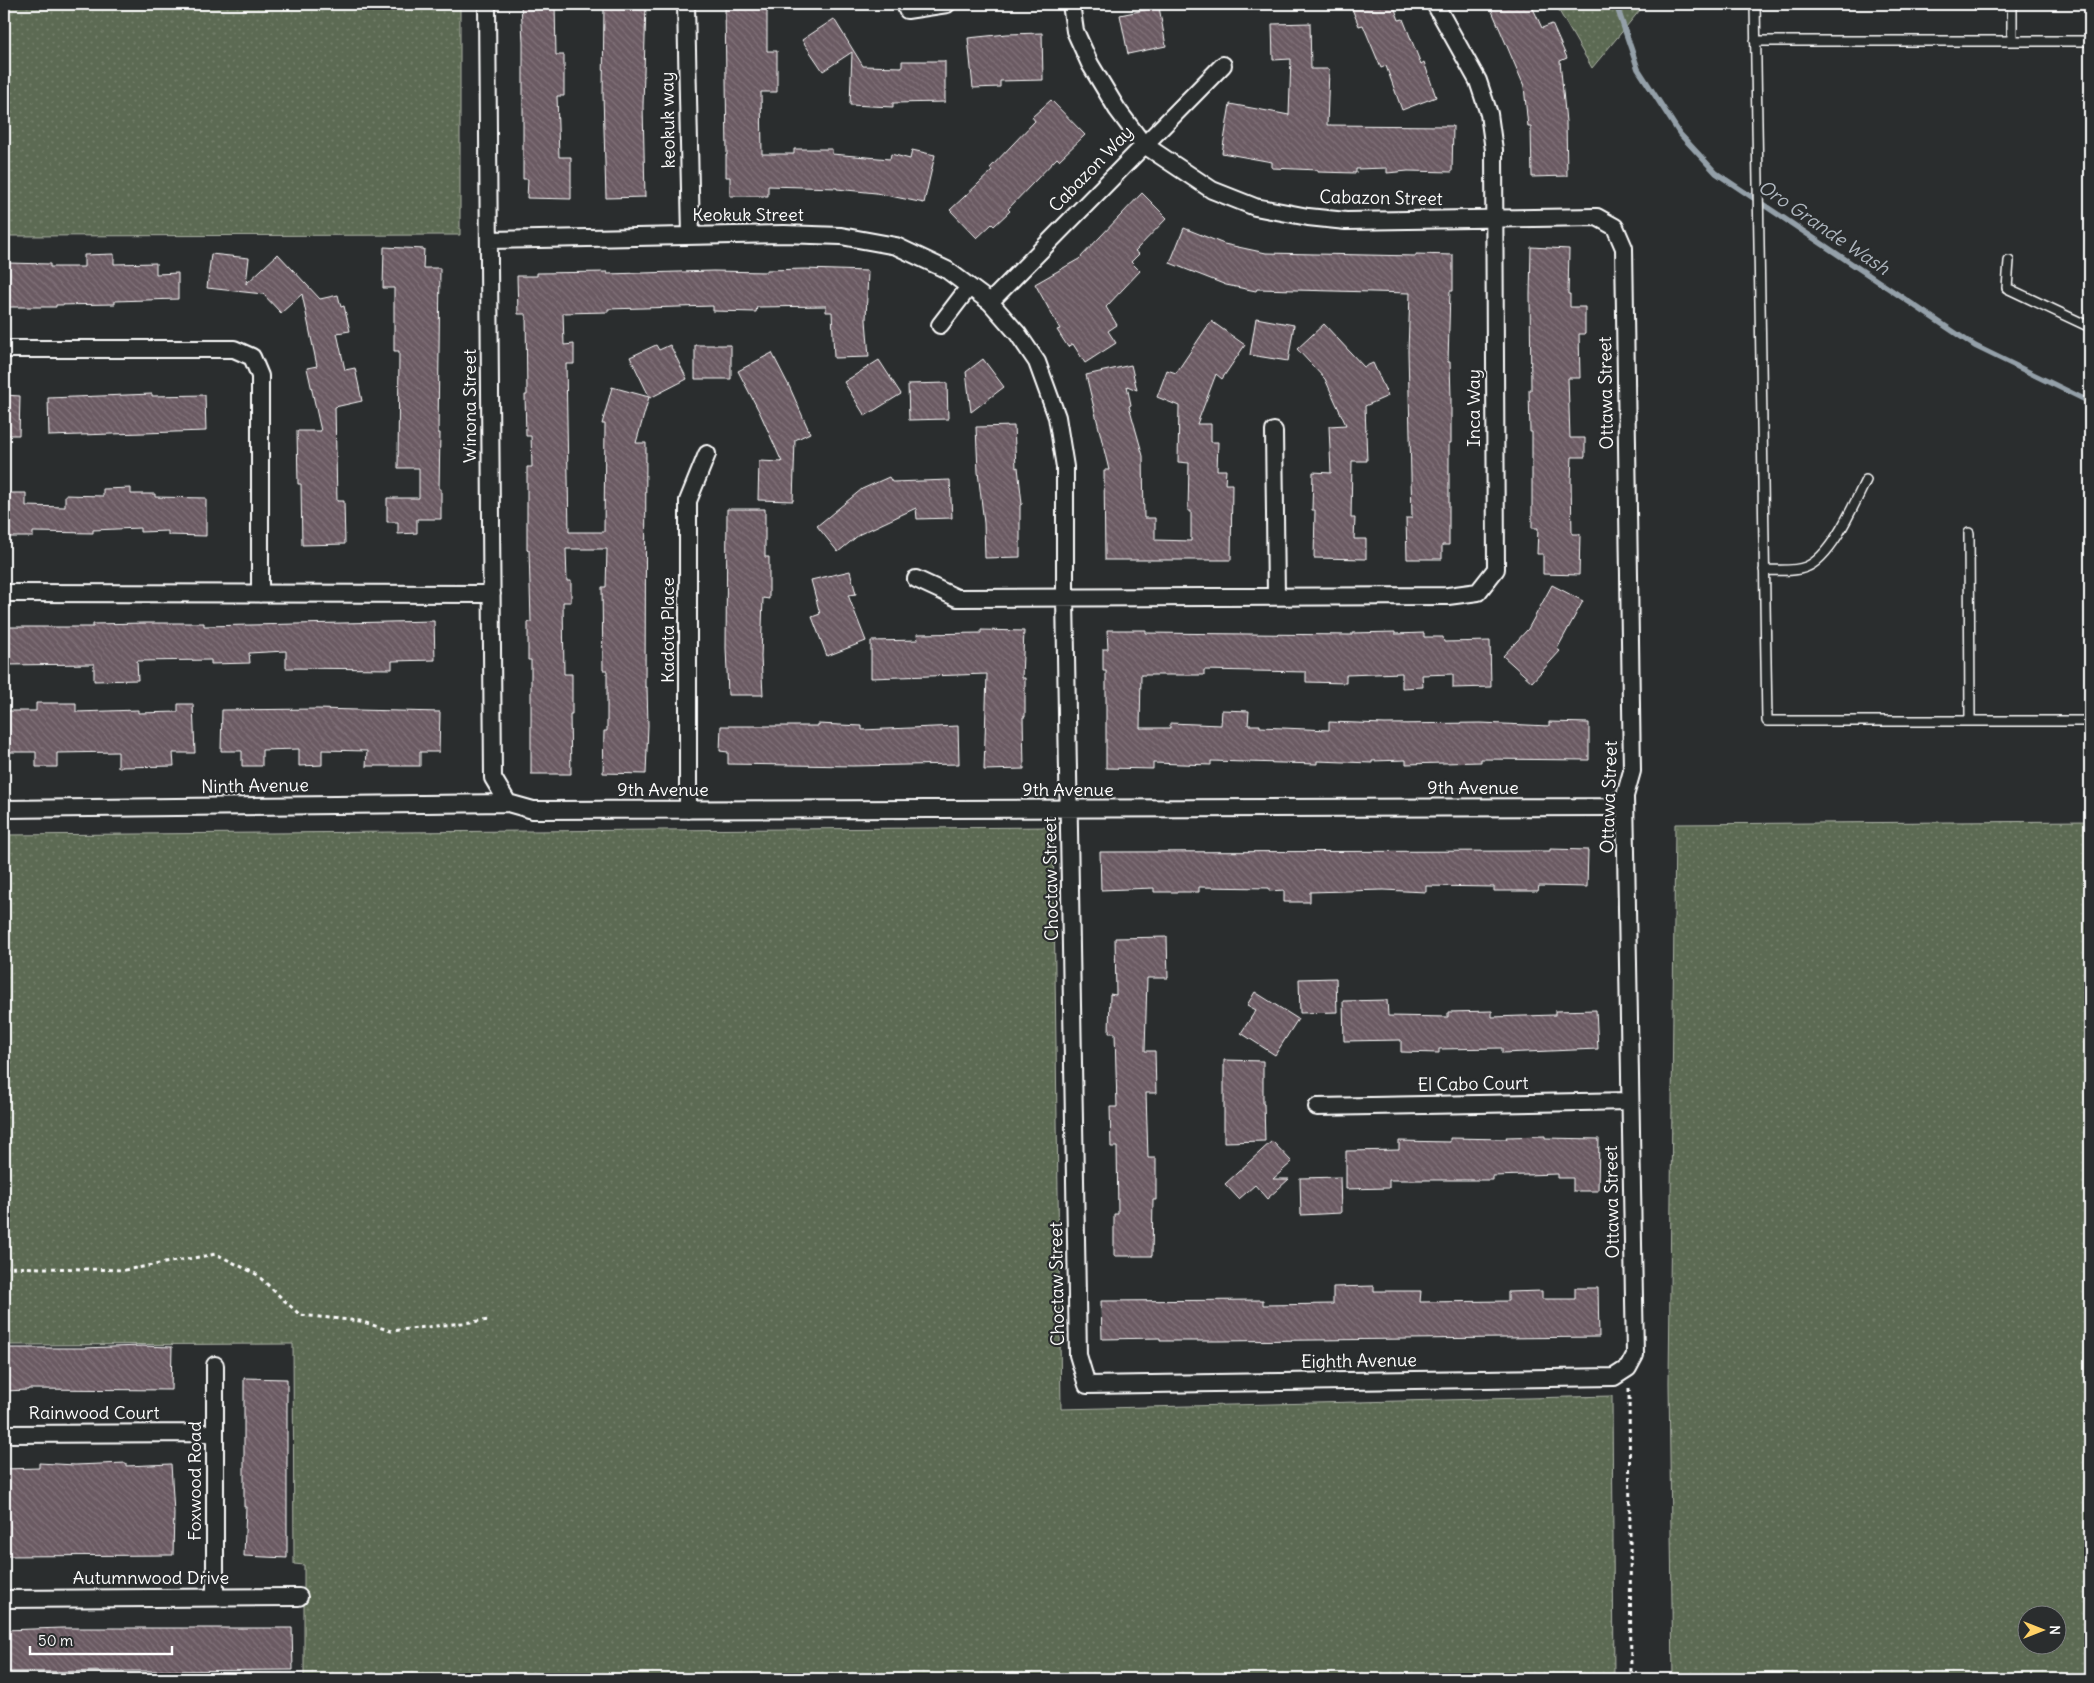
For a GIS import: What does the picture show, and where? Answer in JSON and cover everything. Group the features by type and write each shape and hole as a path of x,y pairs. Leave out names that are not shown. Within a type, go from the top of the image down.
{"street":[{"name":"Winona Street","path":"487,4 493,778 508,804"},
{"name":"keokuk way","path":"686,4 690,236"},
{"path":"907,10 947,4"},
{"name":"Cabazon Street","path":"1071,4 1075,31 1090,64 1117,109 1143,144 1212,190 1255,207 1308,217 1346,221 1597,217 1615,227"},
{"name":"Inca Way","path":"1276,596 1448,596 1478,592 1496,569 1494,150 1489,114 1478,81 1435,4"},
{"name":"Cabazon Way","path":"990,302 1143,144 1223,65"},
{"name":"Ottawa Street","path":"1615,227 1624,248 1632,771 1625,796 1635,1355 1628,1368"},
{"name":"Keokuk Street","path":"489,240 784,234 841,236 896,246 947,270 990,302"},
{"path":"940,325 969,287"},
{"name":"Choctaw Street","path":"990,302 1018,334 1037,362 1058,417 1065,467 1065,597 1078,1355 1087,1385"},
{"path":"4,349 234,349 252,357 260,376 260,594"},
{"path":"916,579 957,598 1276,596 1274,431"},
{"name":"Kadota Place","path":"688,810 688,502 707,454"},
{"path":"4,593 492,594"},
{"name":"9th Avenue","path":"508,804 533,810 1609,807 1625,796"},
{"name":"Ninth Avenue","path":"4,809 508,804"},
{"name":"El Cabo Court","path":"1317,1107 1630,1101"},
{"name":"Foxwood Road","path":"215,1366 215,1597"},
{"name":"Eighth Avenue","path":"1087,1385 1614,1377 1628,1368"},
{"name":"Rainwood Court","path":"4,1434 215,1433"},
{"name":"Autumnwood Drive","path":"4,1599 299,1597"}],"lane":[{"path":"1755,4 1767,721 2090,721"},
{"path":"2012,4 2012,41"},
{"path":"1755,41 2090,41"},
{"path":"2009,261 2008,288 2090,327"},
{"path":"1764,570 1808,567 1824,553 1838,536 1866,480"},
{"path":"1969,534 1970,721"}],"path":[{"path":"4,1267 125,1270 216,1254 256,1274 300,1315 360,1321 391,1331 489,1320"},
{"path":"1628,1368 1631,1679"}],"green space":[{"path":"4,4 460,4 460,235 4,236"},
{"path":"1555,4 1645,4 1592,68"},
{"path":"2090,821 2090,1679 1673,1679 1669,1383 1675,824"},
{"path":"1053,827 1061,1409 1612,1396 1614,1679 4,1679 304,1678 304,1565 294,1564 293,1344 4,1345 4,835"}],"building":[{"path":"521,4 555,4 556,55 564,55 564,96 557,96 559,157 571,157 571,199 527,198 528,179 523,179 523,42"},
{"path":"604,4 646,4 643,106 645,197 606,198 603,95"},
{"path":"725,4 767,4 767,51 777,51 777,92 761,92 762,154 794,154 794,149 832,149 832,154 890,159 891,154 910,159 912,150 935,155 924,203 876,193 837,188 768,186 768,196 730,196 730,177 726,177"},
{"path":"1350,4 1393,4 1399,20 1403,19 1421,64 1424,62 1436,97 1402,110 1386,66 1381,68 1363,25 1359,26"},
{"path":"1489,4 1531,4 1542,28 1552,24 1567,58 1560,61 1566,122 1567,176 1532,177 1531,127 1528,127 1524,86"},
{"path":"1159,7 1166,46 1128,54 1120,15"},
{"path":"834,19 863,66 902,67 902,61 945,61 945,102 893,103 893,107 850,105 852,52 823,71 802,40"},
{"path":"1310,23 1311,69 1329,69 1327,125 1453,126 1452,172 1408,171 1387,173 1387,168 1356,169 1356,173 1318,172 1318,170 1272,168 1272,162 1222,153 1230,104 1289,115 1291,59 1273,60 1272,24"},
{"path":"1042,33 1043,80 1000,81 1000,87 973,88 968,38"},
{"path":"1051,100 1085,135 1059,160 1057,158 1008,209 1010,211 977,238 950,210 992,171 990,168 1035,121 1032,117"},
{"path":"1142,193 1167,218 1135,251 1139,254 1131,262 1140,271 1106,307 1117,325 1108,331 1116,343 1085,363 1073,344 1068,347 1057,330 1060,329 1035,284 1079,259"},
{"path":"1184,228 1224,244 1266,253 1453,255 1453,291 1450,291 1448,362 1450,362 1451,399 1449,545 1442,545 1442,559 1407,559 1406,518 1412,518 1408,351 1410,293 1257,289 1256,291 1226,285 1170,263"},
{"path":"384,247 424,249 423,268 440,268 438,433 440,433 439,489 441,489 441,519 417,519 417,533 398,534 398,522 387,522 387,498 419,498 419,468 398,468 399,351 394,351 394,288 383,288"},
{"path":"1531,247 1569,249 1568,294 1570,294 1570,307 1585,307 1585,334 1579,334 1580,378 1568,378 1570,438 1585,438 1585,457 1572,457 1572,534 1580,534 1579,575 1543,574 1543,554 1537,554 1538,528 1532,528 1532,432 1530,432 1529,390 1531,390"},
{"path":"114,254 114,264 156,263 156,274 178,273 178,299 115,301 115,304 56,305 56,307 6,307 7,263 50,264 50,267 84,267 84,255"},
{"path":"211,254 249,258 246,284 278,254 320,299 338,295 341,307 344,306 350,331 337,333 345,370 355,368 362,401 335,407 337,501 344,501 345,544 302,545 301,484 298,484 297,431 321,431 307,368 317,366 302,294 281,313 263,294 207,288"},
{"path":"767,270 868,271 866,320 869,357 834,358 832,312 826,312 826,306 757,307 756,312 713,311 713,306 608,309 608,312 563,313 564,345 574,344 574,364 566,364 569,532 604,532 605,424 602,424 612,387 649,397 636,443 646,443 645,687 647,687 648,725 646,774 603,773 604,731 607,731 607,670 603,670 602,587 606,587 607,549 566,549 567,581 571,581 571,602 563,602 564,674 572,674 572,714 570,714 571,774 531,774 531,660 528,660 528,622 531,622 529,550 527,550 527,467 532,467 531,436 526,436 526,314 518,314 517,276 537,276 537,273 767,272"},
{"path":"1256,318 1294,325 1288,361 1250,355"},
{"path":"1211,321 1245,345 1222,379 1216,374 1197,424 1211,424 1211,442 1218,442 1217,470 1226,470 1225,484 1232,484 1231,560 1105,560 1104,470 1109,470 1086,375 1131,365 1137,390 1127,386 1131,405 1129,406 1143,456 1144,518 1155,518 1155,540 1191,541 1191,511 1188,511 1189,463 1178,462 1179,406 1157,397 1167,370 1176,373"},
{"path":"1324,324 1364,367 1373,363 1388,396 1365,406 1367,461 1352,461 1351,518 1355,518 1354,539 1366,539 1366,559 1314,558 1315,510 1312,510 1313,472 1331,473 1329,426 1346,425 1325,379 1297,349"},
{"path":"656,345 659,350 670,345 687,379 650,398 630,357"},
{"path":"695,345 731,345 731,379 695,379"},
{"path":"772,353 810,433 795,440 793,501 758,500 759,461 782,462 760,413 738,371"},
{"path":"983,359 1004,387 971,412 966,372"},
{"path":"879,360 901,394 865,416 844,382"},
{"path":"947,383 948,419 909,420 908,384"},
{"path":"152,394 152,396 205,395 206,431 49,436 48,398"},
{"path":"4,395 20,396 19,435 4,435"},
{"path":"1014,426 1016,468 1018,467 1022,504 1020,505 1020,557 985,558 976,427"},
{"path":"889,477 892,482 950,480 952,518 917,519 916,508 860,534 838,552 817,526 862,489"},
{"path":"131,488 131,494 155,494 155,497 206,498 206,536 168,535 168,531 140,532 140,528 93,530 93,533 33,532 33,537 4,537 4,493 26,493 26,506 65,507 65,495 103,496 103,489"},
{"path":"727,509 765,509 765,557 769,557 769,599 763,598 761,657 763,695 728,695 726,648"},
{"path":"850,571 856,594 848,595 866,641 827,656 812,617 820,614 811,580"},
{"path":"1552,585 1583,601 1557,649 1560,651 1532,682 1503,656 1528,629"},
{"path":"434,621 435,660 392,661 392,669 286,668 286,651 249,653 250,663 211,664 211,660 137,661 138,680 94,681 94,664 4,665 4,627 93,627 93,624 144,623 204,623 204,626"},
{"path":"981,630 1024,631 1022,678 1025,678 1025,717 1023,717 1024,769 984,770 987,674 871,678 871,641 918,640 917,634 981,633"},
{"path":"1107,630 1146,630 1146,633 1352,635 1352,633 1395,632 1395,634 1424,633 1424,637 1443,637 1444,642 1490,641 1491,687 1453,688 1453,674 1422,675 1423,687 1402,688 1402,673 1346,675 1346,683 1306,682 1306,672 1204,670 1204,675 1141,675 1140,728 1170,728 1170,723 1221,725 1222,710 1249,711 1248,725 1329,730 1329,722 1385,724 1481,723 1549,726 1549,722 1589,723 1589,760 1481,759 1481,762 1406,764 1406,760 1372,761 1372,763 1317,761 1317,764 1211,761 1211,765 1153,763 1153,769 1106,768 1106,671 1103,671 1103,649 1108,649"},
{"path":"36,703 76,703 76,712 138,710 138,713 178,712 178,704 193,704 195,753 173,753 174,766 118,767 118,752 57,753 57,767 36,767 36,752 4,752 4,711 36,711"},
{"path":"317,709 440,712 439,752 420,752 420,766 366,766 367,751 322,750 322,765 299,766 299,749 262,750 262,766 242,766 242,751 221,751 222,710"},
{"path":"818,724 862,726 862,730 958,726 959,764 853,766 728,764 728,752 720,751 721,726 818,726"},
{"path":"1550,849 1588,850 1587,887 1539,886 1538,891 1494,891 1494,887 1426,886 1426,892 1383,890 1310,892 1310,902 1284,902 1284,890 1269,891 1269,888 1199,887 1199,892 1154,892 1154,888 1101,890 1100,852 1550,851"},
{"path":"1167,937 1168,978 1147,978 1145,1051 1155,1051 1156,1093 1146,1093 1148,1158 1156,1158 1156,1200 1153,1200 1152,1256 1114,1256 1114,1214 1118,1214 1117,1147 1111,1147 1110,1107 1117,1107 1115,1033 1109,1033 1110,994 1116,995 1115,938"},
{"path":"1336,978 1337,1012 1300,1013 1299,979"},
{"path":"1255,992 1298,1019 1275,1055 1241,1033 1256,1010 1247,1005"},
{"path":"1387,1000 1388,1016 1448,1017 1448,1012 1492,1011 1492,1017 1555,1015 1555,1011 1596,1010 1598,1049 1502,1053 1502,1048 1439,1049 1439,1053 1401,1052 1401,1040 1344,1041 1343,1001"},
{"path":"1224,1060 1263,1061 1265,1141 1224,1142"},
{"path":"1545,1136 1545,1138 1599,1139 1598,1191 1573,1191 1573,1178 1558,1178 1558,1174 1493,1176 1493,1180 1389,1180 1389,1188 1346,1189 1346,1151 1399,1150 1399,1141 1450,1142 1450,1138 1507,1139 1506,1137"},
{"path":"1272,1141 1292,1162 1273,1179 1289,1179 1267,1199 1255,1185 1239,1199 1225,1184"},
{"path":"1340,1177 1341,1213 1301,1215 1300,1178"},
{"path":"1374,1286 1374,1291 1421,1291 1420,1302 1508,1301 1508,1292 1542,1291 1542,1299 1575,1299 1575,1288 1598,1288 1599,1337 1221,1341 1160,1341 1160,1338 1102,1339 1101,1301 1263,1300 1263,1305 1333,1304 1333,1287"},
{"path":"172,1347 171,1390 28,1389 4,1391 4,1348"},
{"path":"244,1378 287,1379 287,1558 244,1556 246,1507 244,1507"},
{"path":"39,1463 75,1465 126,1463 126,1466 171,1464 174,1513 173,1555 4,1556 4,1469 39,1468"},
{"path":"62,1628 292,1628 293,1670 4,1672 4,1630"}],"waterway":[{"name":"Oro Grande Wash","path":"1616,4 1638,69 1680,134 1716,173 1975,346 2090,402"}]}
